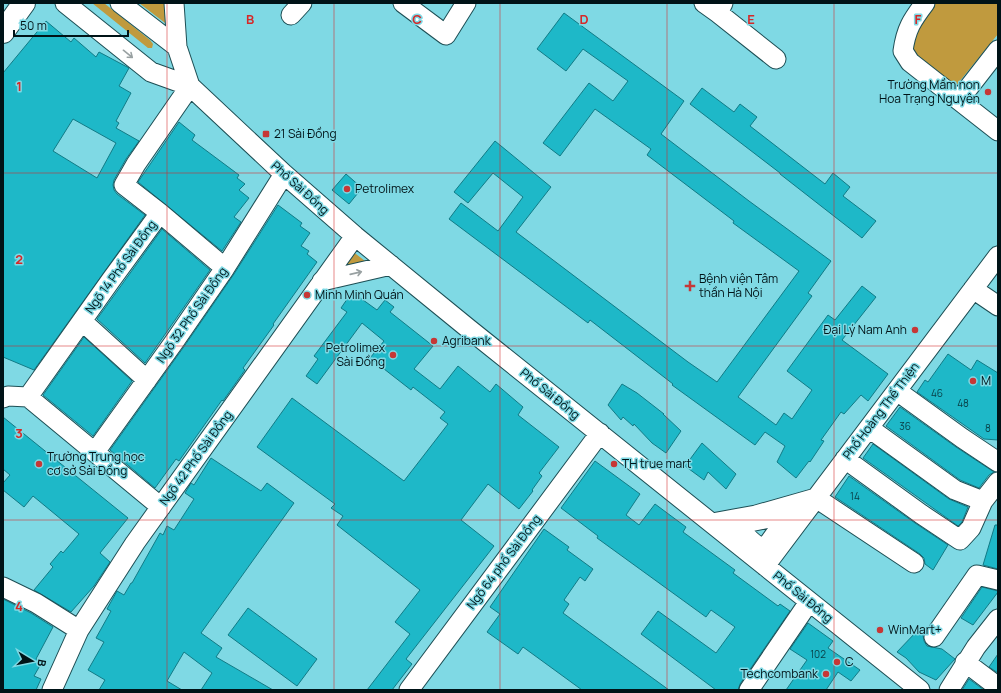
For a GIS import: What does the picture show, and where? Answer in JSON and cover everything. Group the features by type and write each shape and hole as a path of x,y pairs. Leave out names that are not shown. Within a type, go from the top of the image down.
{"highway":[{"path":"3,32 24,3"}],"street":[{"name":"Phố Sài Đồng","path":"65,3 151,72 190,86 284,174 355,236 920,690"},
{"path":"120,3 177,47"},
{"name":"Phố Sài Đồng","path":"174,3 177,47 190,86"},
{"path":"402,3 446,35 466,3"},
{"path":"925,3 913,19 906,35 903,51 910,62 998,131"},
{"path":"715,6 776,59"},
{"path":"959,100 998,50"},
{"name":"Ngõ 14 Phố Sài Đồng","path":"190,86 136,164 124,185 160,213 225,268"},
{"name":"Ngõ 32 Phố Sài Đồng","path":"95,452 225,268 284,174"},
{"name":"Ngõ 14 Phố Sài Đồng","path":"28,397 160,213"},
{"name":"Ngõ 42 Phố Sài Đồng","path":"52,690 79,630 136,543 355,236"},
{"name":"Phố Hoàng Thế Thiện","path":"765,566 998,256"},
{"path":"322,281 391,265"},
{"path":"973,289 998,306"},
{"path":"82,321 147,380"},
{"path":"896,391 998,462"},
{"path":"3,398 18,396 28,397 161,507"},
{"path":"869,428 955,490 983,501"},
{"name":"Ngõ 64 phố Sài Đồng","path":"409,690 600,433"},
{"path":"846,459 921,514 960,540 971,528 983,501 998,482"},
{"path":"712,523 756,515 816,498 914,563"},
{"path":"934,637 977,575 998,580"},
{"path":"3,587 36,603 79,630"},
{"path":"749,690 809,602"},
{"path":"949,690 965,662 985,634 997,622"},
{"path":"965,662 998,687"}],"shaded area":[{"path":"92,3 104,3 150,40 153,44 152,48 148,48"},
{"path":"139,3 168,3 169,26"},
{"path":"933,3 998,3 998,34 955,87 908,53 908,42"},
{"path":"352,251 369,264 339,268"}],"building":[{"path":"564,13 684,101 661,134 831,261 808,293 812,296 738,397 776,425 784,413 792,419 812,390 787,371 828,315 835,320 862,286 876,297 842,340 888,374 868,401 861,395 844,414 841,412 821,440 824,441 810,462 809,461 796,478 777,462 785,446 765,432 755,445 672,385 673,384 590,320 588,323 449,219 461,203 498,231 523,197 493,173 468,203 454,192 495,141 551,187 516,232 688,362 717,382 799,271 733,223 734,221 647,155 651,149 595,109 560,156 543,143 589,83 613,101 628,81 583,49 566,71 537,49"},
{"path":"46,21 71,42 74,38 96,57 99,52 129,68 119,86 131,93 116,121 119,123 116,128 139,141 126,159 114,180 113,185 117,194 145,215 34,370 3,357 3,73","holes":["73,119 116,143 97,178 53,151"]},
{"path":"702,88 734,112 740,104 757,117 750,126 825,184 833,173 850,187 843,196 876,221 862,238 690,104"},
{"path":"179,122 195,135 192,140 239,175 237,178 245,184 239,190 249,198 234,217 241,222 222,251 138,182"},
{"name":"Petrolimex","path":"346,174 362,188 349,204 332,190"},
{"path":"278,205 302,223 300,226 310,233 301,246 309,251 307,254 317,262 243,368 245,370 223,401 222,400 179,461 176,459 155,488 110,450 234,274"},
{"path":"162,229 210,270 145,363 97,319"},
{"path":"352,292 377,310 385,300 394,307 390,312 433,346 414,369 440,389 458,366 490,392 496,384 523,407 518,415 559,447 539,473 542,476 519,509 488,484 461,520 494,546 406,659 412,664 392,690 367,690 410,634 395,622 420,590 337,525 343,516 331,508 335,504 257,447 292,398 404,481 448,424 440,418 445,412 413,387 411,390 370,358 384,341 362,323 317,384 306,376 318,359 314,356 347,312 341,308"},
{"path":"84,337 132,381 93,436 43,395"},
{"path":"948,354 971,370 977,360 998,373 998,440 984,439 917,392 925,380 928,382"},
{"path":"622,384 637,393 664,414 681,431 666,453 652,443 634,424 633,426 623,417 621,420 608,405"},
{"path":"900,407 994,472 989,475 979,488 960,480 886,426"},
{"path":"3,417 128,518 100,553 110,562 94,586 71,612 34,590 53,567 50,564 61,551 63,553 79,534 33,496 24,507 3,490 3,483 10,475 3,469"},
{"path":"702,443 736,474 726,489 708,472 704,480 685,466"},
{"path":"873,444 949,499 968,507 962,522 958,526 863,458"},
{"path":"211,458 261,491 267,483 294,503 201,633 222,648 216,657 273,690 201,690 212,673 184,652 167,681 182,690 99,690 105,680 88,670 104,642 96,638 111,611 107,609 117,591 124,595 160,533 163,535 167,526 174,530 194,499 185,493 191,483 194,485"},
{"path":"595,461 640,494 626,515 639,525 655,504 686,527 683,532 735,570 733,573 778,606 780,604 790,611 740,684 738,690 716,690 641,634 658,611 716,653 735,627 711,610 706,617 597,538 598,536 561,508"},
{"path":"849,476 948,545 933,570 925,564 924,558 920,554 835,497"},
{"path":"995,525 998,525 998,569 983,565"},
{"path":"544,529 569,547 567,550 593,569 585,581 580,577 564,600 569,604 563,613 669,690 582,690 523,647 518,654 487,632 500,614 490,607"},
{"path":"982,587 998,592 973,625 961,618"},
{"path":"3,599 31,613 53,627 36,659 42,662 34,676 41,679 36,690 3,690"},
{"path":"248,608 317,659 297,686 228,635"},
{"path":"808,623 833,641 828,648 860,670 851,681 838,672 826,690 786,690 807,660 790,649"},
{"path":"917,631 923,635 927,646 942,649 955,659 936,680 919,672 906,658 897,652"},
{"path":"998,654 998,673 989,667"},
{"path":"969,679 984,690 962,690"}],"place":[{"name":"Trường Mầm non Hoa Trạng Nguyên","path":"988,92"},
{"name":"21 Sài Đồng","path":"266,134"},
{"name":"Petrolimex","path":"347,189"},
{"name":"Bệnh viện Tâm thần Hà Nội","path":"690,286"},
{"name":"Minh Minh Quán","path":"307,295"},
{"name":"Đại Lý Nam Anh","path":"915,330"},
{"name":"Agribank","path":"434,341"},
{"name":"Petrolimex Sài Đồng","path":"393,355"},
{"name":"M","path":"973,381"},
{"name":"Trường Trung học cơ sở Sài Đồng","path":"39,464"},
{"name":"TH true mart","path":"614,464"},
{"name":"WinMart+","path":"880,630"},
{"name":"C","path":"837,662"},
{"name":"Techcombank","path":"826,674"}]}
